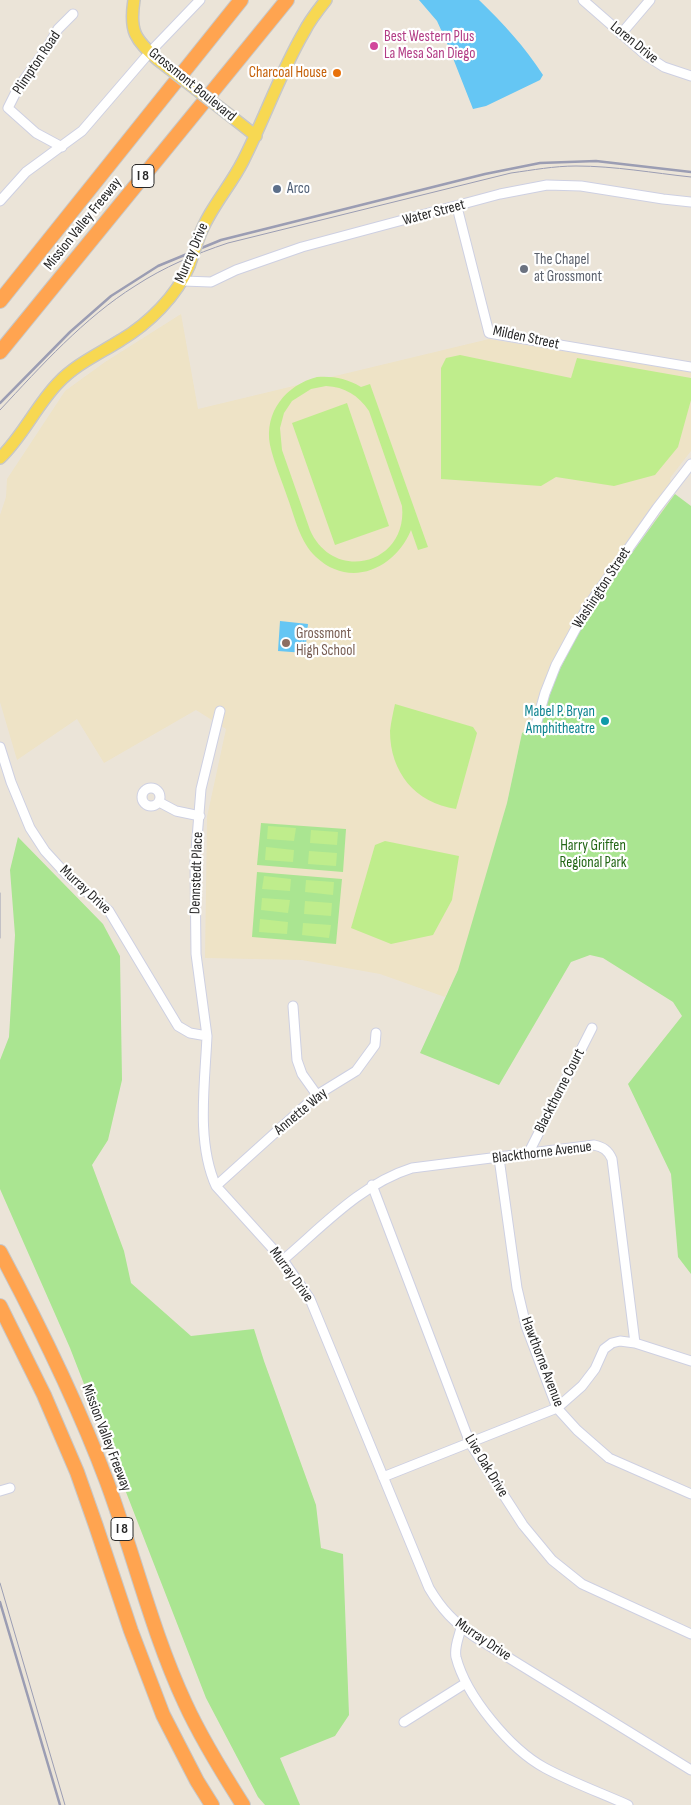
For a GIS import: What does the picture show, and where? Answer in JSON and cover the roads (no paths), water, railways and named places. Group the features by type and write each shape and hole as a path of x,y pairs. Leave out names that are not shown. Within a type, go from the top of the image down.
{"highway":[{"name":"Mission Valley Freeway","path":"0,301 241,0"},
{"name":"Mission Valley Freeway","path":"0,352 287,0"},
{"name":"Mission Valley Freeway","path":"0,1252 38,1324 82,1420 107,1483 152,1620 185,1703 218,1767 242,1805"},
{"name":"I 8","path":"0,1306 64,1439 96,1526 131,1631 163,1715 212,1805"}],"main road":[{"name":"Grossmont Boulevard","path":"134,0 131,19 132,27 135,34 154,56 256,136"},
{"name":"Murray Drive","path":"0,458 16,441 57,384 71,370 132,333 163,307 170,295 183,281 205,220 240,168 301,37 326,0"}],"street":[{"path":"0,201 26,172 82,131 154,56 200,0"},
{"name":"Loren Drive","path":"583,0 647,56 664,67 691,76"},
{"path":"621,34 650,0"},
{"name":"Plimpton Road","path":"62,147 36,133 8,108 18,88 47,48 58,29 73,14"},
{"name":"Water Street","path":"183,281 210,282 236,270 302,248 500,194 547,186 581,186 691,202"},
{"name":"Milden Street","path":"456,207 489,333 691,367"},
{"name":"Washington Street","path":"536,726 545,693 556,665 588,606 657,508 691,464"},
{"name":"Dennstedt Place","path":"206,1036 196,954 195,863 201,789 220,711"},
{"name":"Murray Drive","path":"0,747 11,782 30,828 45,851 66,874 109,911 178,1026 190,1033 206,1036 203,1127 211,1177 216,1186 283,1260 310,1299 429,1588 445,1613 461,1628 691,1770"},
{"path":"159,802 176,811 200,816"},
{"path":"292,1006 297,1060 302,1074 317,1095"},
{"name":"Blackthorne Court","path":"528,1154 592,1028"},
{"name":"Annette Way","path":"216,1186 317,1095 356,1071 375,1045 376,1033"},
{"name":"Blackthorne Avenue","path":"283,1260 360,1194 393,1174 412,1168 594,1145 602,1147 609,1152 612,1159 635,1343"},
{"name":"Hawthorne Avenue","path":"499,1158 517,1288 526,1326 557,1408 577,1430 609,1458 691,1494"},
{"name":"Live Oak Drive","path":"372,1186 470,1443 523,1525 540,1547 561,1569 591,1590 691,1634"},
{"path":"383,1477 557,1408 582,1386 595,1369 604,1349 612,1342 635,1343 691,1361"},
{"path":"0,1490 10,1488"},
{"path":"461,1628 456,1645 456,1656 466,1683 497,1729 523,1753 544,1768 628,1805"},
{"path":"404,1722 466,1683"}],"water":[{"path":"419,0 479,0 505,26 529,55 543,75 540,80 486,106 473,109 437,21"},
{"path":"280,621 308,624 305,653 278,651"}],"tram line":[{"path":"0,410 64,344 116,299 168,267 228,243 511,173 535,169 591,166 691,177"},
{"path":"0,893 0,938"},
{"path":"0,1583 65,1805"}],"railway":[{"path":"0,403 70,332 111,296 158,266 221,240 485,174 540,163 596,161 691,172"},
{"path":"0,1602 60,1805"}],"place":[{"name":"Best Western Plus La Mesa San Diego","path":"374,46"},
{"name":"Charcoal House","path":"337,73"},
{"name":"Arco","path":"277,189"},
{"name":"The Chapel at Grossmont","path":"524,269"},
{"name":"Grossmont High School","path":"286,643"},
{"name":"Mabel P. Bryan Amphitheatre","path":"605,721"}],"park label":[{"name":"Harry Griffen Regional Park","path":"593,854"}]}
